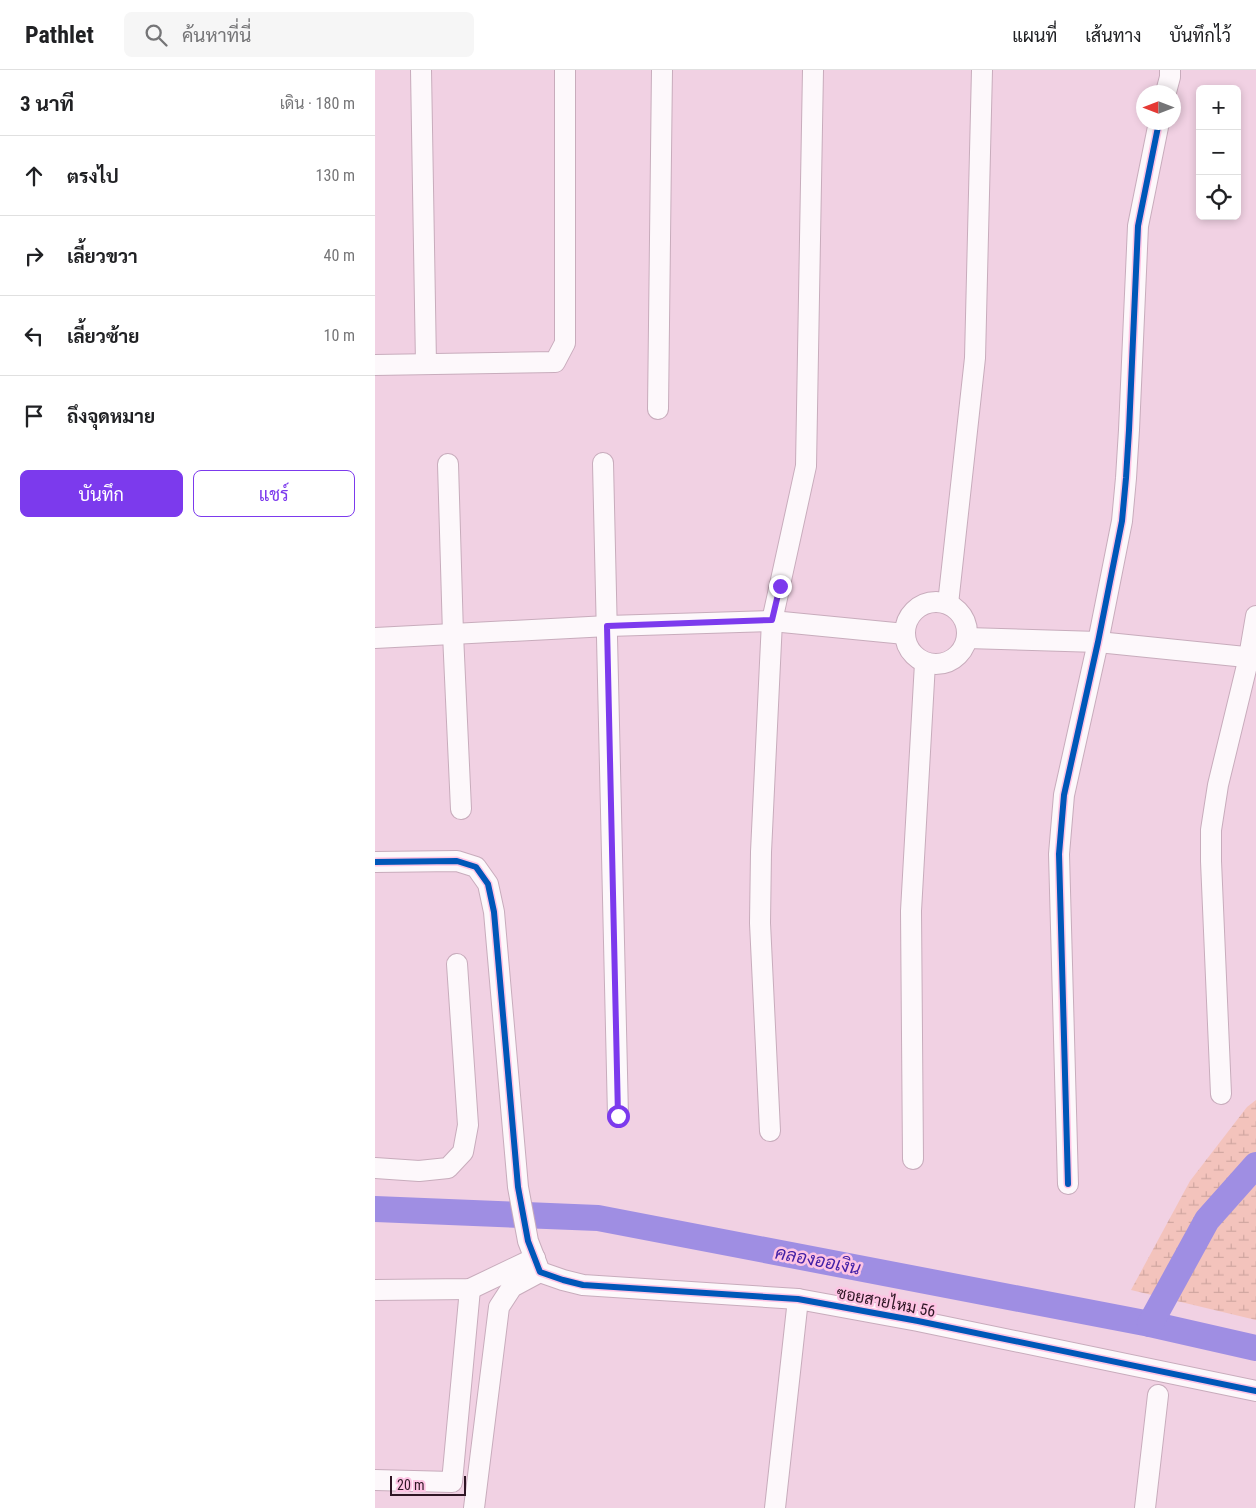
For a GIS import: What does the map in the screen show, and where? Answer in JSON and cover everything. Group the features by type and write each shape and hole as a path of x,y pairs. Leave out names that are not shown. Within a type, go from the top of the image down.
{"street":[{"path":"421,70 426,364"},
{"path":"375,365 555,362 565,343 565,70"},
{"path":"658,409 662,70"},
{"path":"769,1131 759,892 772,620 806,466 813,70"},
{"path":"948,604 975,358 982,70"},
{"path":"1168,85 1170,70"},
{"path":"1068,1184 1059,854 1064,795 1098,642 1121,521 1126,478 1138,226 1157,130"},
{"path":"603,463 618,1116"},
{"path":"448,464 461,809"},
{"path":"935,602 948,604 958,611 965,620 968,632 965,645 959,655 949,662 937,665 925,663 915,656 908,646 905,634 907,622 914,612 923,605 935,602"},
{"path":"1221,1094 1211,830 1218,785 1253,658 1256,616"},
{"path":"375,638 772,620 905,634"},
{"path":"967,638 1098,642 1253,658"},
{"path":"913,1159 911,911 925,663"},
{"path":"375,862 457,861 476,867 488,884 494,912 518,1187 534,1257 499,1307 474,1508"},
{"path":"375,1168 419,1171 448,1168 463,1152 469,1125 457,964"},
{"path":"375,1290 470,1289 534,1257"},
{"name":"ซอยสายไหม 56","path":"534,1257 563,1280 583,1285 798,1299 928,1323 1256,1391"},
{"path":"375,1480 452,1482 470,1289"},
{"path":"775,1508 798,1299"},
{"path":"1145,1508 1157,1395"}],"green space":[{"path":"1256,1100 1256,1320 1131,1290 1190,1181 1247,1107"}],"waterway":[{"path":"1150,1324 1207,1220 1256,1165"},
{"name":"คลองออเงิน","path":"375,1209 598,1218 1150,1324 1256,1348"}],"cycle path":[{"path":"1068,1184 1059,854 1064,795 1098,642 1122,521 1129,430 1138,226 1157,130"},
{"path":"375,862 457,861 476,867 488,884 494,912 518,1187 528,1241 540,1272 583,1285 798,1299 918,1321 1256,1391"}],"route":[{"path":"618,1116 607,626 772,620 780,586"}]}
